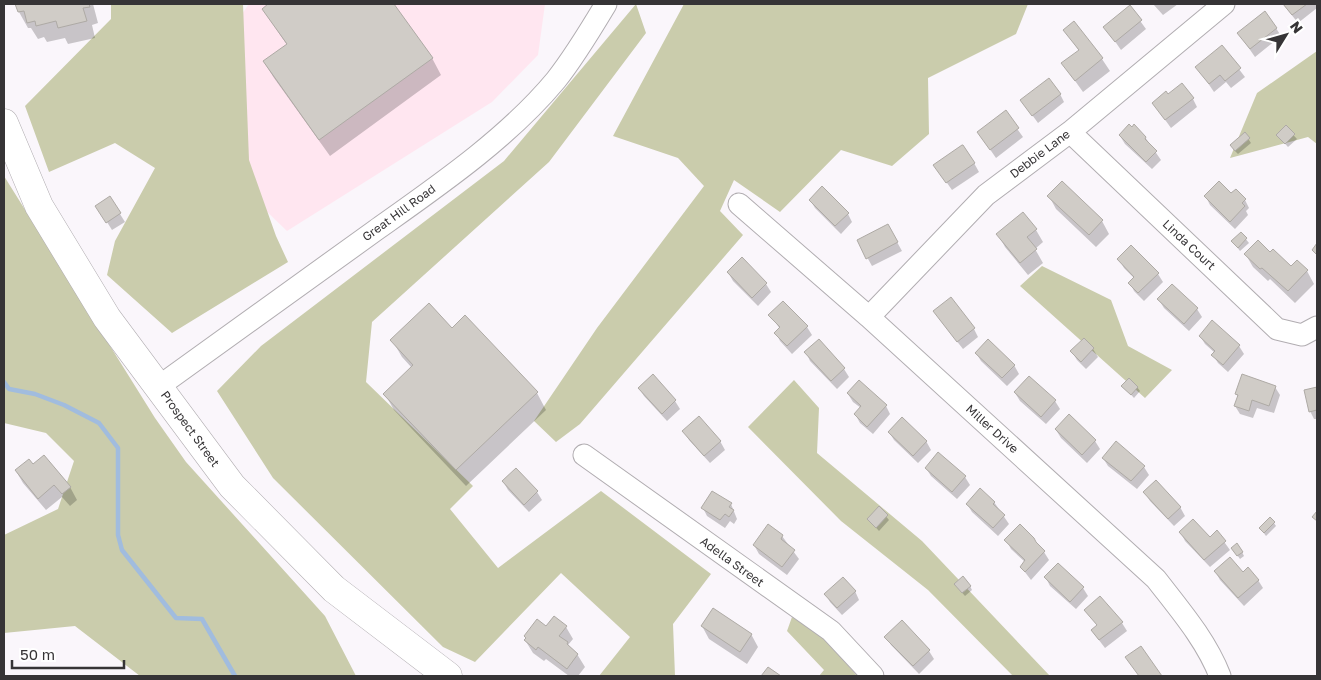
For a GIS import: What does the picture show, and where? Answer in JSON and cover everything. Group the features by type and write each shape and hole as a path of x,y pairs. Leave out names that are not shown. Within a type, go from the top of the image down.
{"main road":[{"name":"Prospect Street","path":"4,123 39,206 107,318 232,486 334,589 448,676"}],"street":[{"name":"Great Hill Road","path":"158,387 439,184 504,133 556,79 606,4"},
{"name":"Debbie Lane","path":"869,317 986,194 1070,132 1224,4"},
{"name":"Linda Court","path":"1070,132 1277,329 1302,335 1317,327"},
{"name":"Miller Drive","path":"739,204 869,317 1156,579 1189,622 1213,658 1220,676"},
{"name":"Adella Street","path":"584,456 831,631 873,676"}],"shaded area":[{"path":"249,4 545,4 538,55 492,102 287,231 233,179 230,31"}],"green space":[{"path":"111,4 243,4 249,160 276,236 288,262 172,333 107,275 115,241 155,168 115,143 49,172 25,106 111,19"},
{"path":"636,4 646,33 549,162 372,322 366,382 473,486 450,509 498,568 601,491 711,574 673,624 675,676 599,676 630,637 561,573 475,662 443,647 273,478 217,391 261,346 504,161"},
{"path":"684,4 1028,4 1016,34 928,78 929,134 892,166 841,150 780,212 734,180 720,211 743,235 580,424 556,442 534,421 597,328 704,186 678,158 613,136"},
{"path":"1317,51 1317,144 1308,137 1230,158 1257,93"},
{"path":"4,176 155,418 186,462 325,616 356,676 140,676 75,626 4,633 4,535 58,509 74,461 46,433 4,423"},
{"path":"1042,266 1111,300 1128,346 1172,370 1145,398 1020,286"},
{"path":"794,380 819,408 817,453 922,541 1050,676 1013,676 928,590 841,521 748,427"},
{"path":"792,617 825,638 857,676 819,676 824,670 787,631"}],"building":[{"path":"15,4 89,4 90,7 83,8 87,21 58,28 56,21 36,26 35,21 27,23 24,11 18,12"},
{"path":"268,4 394,4 433,58 319,140 263,61 287,44 262,9"},
{"path":"1283,4 1307,4 1292,15"},
{"path":"1130,5 1142,20 1115,42 1103,27"},
{"path":"1265,11 1277,28 1250,49 1237,33"},
{"path":"1074,21 1103,58 1075,81 1061,63 1079,50 1063,30"},
{"path":"1222,45 1241,68 1225,81 1220,75 1209,84 1195,67"},
{"path":"1049,78 1061,94 1032,116 1020,100"},
{"path":"1182,83 1194,98 1165,120 1152,103 1166,91 1168,94"},
{"path":"1006,110 1019,128 990,150 977,132"},
{"path":"1129,124 1132,127 1134,124 1157,151 1146,162 1119,135"},
{"path":"1286,125 1295,134 1285,144 1276,135"},
{"path":"1245,132 1250,138 1235,151 1230,145"},
{"path":"962,145 975,163 946,183 933,165"},
{"path":"1062,181 1103,220 1089,235 1047,196"},
{"path":"1219,181 1231,193 1236,189 1246,199 1242,203 1245,206 1230,222 1204,196"},
{"path":"822,186 849,213 835,226 809,200"},
{"path":"110,196 121,213 106,223 95,206"},
{"path":"1023,212 1037,229 1027,237 1037,249 1020,263 996,234"},
{"path":"888,224 898,242 866,259 857,240"},
{"path":"1241,232 1247,238 1238,248 1231,241"},
{"path":"1258,240 1270,252 1273,249 1291,266 1297,260 1308,270 1288,291 1244,254"},
{"path":"1317,243 1317,255 1312,250"},
{"path":"1131,245 1159,273 1138,293 1128,283 1134,277 1117,259"},
{"path":"742,257 767,283 752,298 727,272"},
{"path":"1172,284 1198,308 1184,324 1157,299"},
{"path":"951,297 975,328 957,342 933,311"},
{"path":"783,301 808,326 787,346 774,333 780,327 768,315"},
{"path":"429,303 452,328 465,315 538,392 456,470 383,394 413,365 390,340"},
{"path":"1212,320 1240,345 1223,365 1211,355 1215,351 1199,336"},
{"path":"1084,338 1094,348 1081,362 1070,351"},
{"path":"819,339 845,368 831,381 804,352"},
{"path":"988,339 1015,365 1002,378 975,353"},
{"path":"653,374 676,400 662,414 638,388"},
{"path":"1242,374 1276,386 1269,406 1252,400 1249,411 1234,406 1238,395 1235,394"},
{"path":"1029,376 1056,400 1041,417 1014,392"},
{"path":"1129,378 1138,387 1131,395 1121,386"},
{"path":"859,380 887,405 867,427 854,414 861,406 847,393"},
{"path":"1317,387 1317,410 1309,412 1304,390"},
{"path":"1069,414 1096,440 1082,455 1055,429"},
{"path":"699,416 721,441 704,456 682,431"},
{"path":"902,417 927,441 913,456 888,432"},
{"path":"1116,441 1145,466 1131,481 1102,458"},
{"path":"938,452 966,476 952,492 925,468"},
{"path":"44,455 71,487 62,494 54,485 38,499 15,470 29,459 33,464"},
{"path":"516,468 538,491 524,505 502,481"},
{"path":"1156,480 1181,507 1168,519 1143,492"},
{"path":"980,488 1005,515 993,528 966,504"},
{"path":"712,491 732,503 729,507 734,510 729,517 725,514 720,520 701,508"},
{"path":"879,506 888,515 876,528 867,519"},
{"path":"1317,511 1317,521 1312,517"},
{"path":"1270,517 1275,522 1264,533 1259,528"},
{"path":"1193,519 1210,537 1217,530 1226,541 1204,560 1179,532"},
{"path":"768,524 783,535 781,539 795,550 782,567 753,545"},
{"path":"1020,524 1045,551 1025,572 1020,567 1025,560 1004,540"},
{"path":"1237,543 1243,552 1237,556 1231,548"},
{"path":"1230,557 1243,572 1248,567 1259,580 1238,598 1214,571"},
{"path":"1058,563 1084,587 1070,602 1044,577"},
{"path":"963,576 971,586 962,593 954,584"},
{"path":"843,577 856,591 837,608 824,594"},
{"path":"1100,596 1123,622 1099,640 1091,630 1097,625 1084,610"},
{"path":"713,608 752,634 740,652 701,626"},
{"path":"554,616 567,626 559,636 568,642 567,644 578,654 567,669 538,647 536,650 524,640 526,638 524,636 537,619 546,626"},
{"path":"902,620 930,650 913,666 884,637"},
{"path":"1141,646 1162,676 1139,676 1125,657"},
{"path":"768,667 781,676 761,676"}],"waterway":[{"path":"4,382 9,389 35,394 64,405 99,423 118,448 118,535 122,550 176,618 202,619 235,676"}]}
